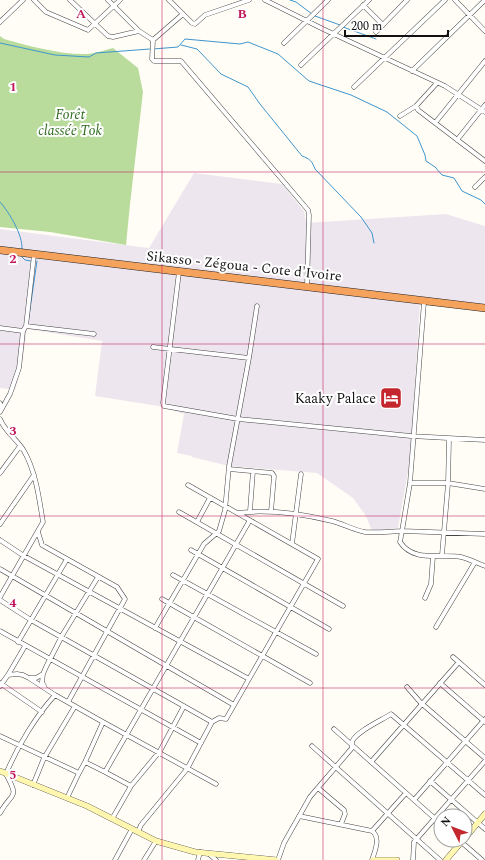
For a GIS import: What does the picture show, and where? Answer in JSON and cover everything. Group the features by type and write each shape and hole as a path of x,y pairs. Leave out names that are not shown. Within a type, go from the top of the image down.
{"highway":[{"name":"Sikasso - Zégoua - Cote d'Ivoire","path":"0,250 424,302 485,308"}],"street":[{"path":"0,22 23,0"},
{"path":"34,0 46,12 88,30 120,0"},
{"path":"70,0 108,36 113,37 139,31"},
{"path":"108,0 139,31 153,40"},
{"path":"170,0 192,23 197,23 205,15 249,0"},
{"path":"265,0 437,83 483,111"},
{"path":"284,43 328,0"},
{"path":"301,65 369,0"},
{"path":"376,32 408,0"},
{"path":"354,87 445,0"},
{"path":"455,0 485,31"},
{"path":"412,71 484,0"},
{"path":"363,5 383,24"},
{"path":"183,14 153,40 152,59 154,61 181,61 308,210 307,287"},
{"path":"435,123 485,61"},
{"path":"400,116 416,106 437,83"},
{"path":"457,140 483,111 485,104"},
{"path":"416,106 418,110 485,161"},
{"path":"475,186 485,177"},
{"path":"0,412 10,394 19,368 34,255"},
{"path":"179,272 163,403 164,406 238,419 449,439 485,440"},
{"path":"424,302 410,483 400,542 403,548 411,553 423,556 442,555 463,557 485,566"},
{"path":"155,628 204,544 219,531 225,506 229,469 257,306"},
{"path":"0,328 24,328 94,334"},
{"path":"153,347 249,358"},
{"path":"0,421 24,451 34,475 43,522 0,597"},
{"path":"442,555 448,483 449,439"},
{"path":"0,473 20,446"},
{"path":"229,469 270,472 274,476 271,512"},
{"path":"250,511 253,471"},
{"path":"292,544 301,474"},
{"path":"0,524 34,475"},
{"path":"410,483 448,483 485,489"},
{"path":"114,860 135,831 188,768 212,722 219,718 226,719 318,558 188,485"},
{"path":"197,522 210,498"},
{"path":"237,513 250,511 296,515 333,521 363,532 402,531 485,534"},
{"path":"179,512 343,606"},
{"path":"105,772 250,520"},
{"path":"38,532 42,545 117,587 125,599 68,702"},
{"path":"0,540 24,556 249,680"},
{"path":"191,550 329,629"},
{"path":"425,598 431,584 433,556"},
{"path":"18,642 67,559"},
{"path":"436,627 475,562"},
{"path":"0,569 234,705"},
{"path":"172,575 316,654"},
{"path":"45,688 42,682 43,674 62,636 98,577"},
{"path":"162,599 310,683"},
{"path":"0,600 31,620 62,636 212,722"},
{"path":"0,631 201,744"},
{"path":"25,646 1,684 42,712"},
{"path":"454,658 485,684"},
{"path":"371,762 459,662"},
{"path":"8,675 17,674 29,678 103,722 216,784"},
{"path":"29,678 36,678 43,674"},
{"path":"414,800 484,721 440,683"},
{"path":"407,687 422,704 485,759 443,808"},
{"path":"6,774 19,746 54,694"},
{"path":"33,784 44,758 75,706"},
{"path":"112,819 130,786 158,752 184,706"},
{"path":"0,771 87,806 156,841 200,852 251,859 277,860 284,843 310,798 352,748 355,738 360,733 391,714 485,795"},
{"path":"67,798 103,722"},
{"path":"334,729 433,816"},
{"path":"0,736 44,758 79,773"},
{"path":"312,746 440,860"},
{"path":"85,762 130,786"},
{"path":"0,813 14,794 14,789 6,774"},
{"path":"430,781 485,829"},
{"path":"318,788 344,810 345,814 340,824"},
{"path":"372,831 406,793"},
{"path":"473,828 485,814"},
{"path":"299,816 372,831 376,834 377,838 373,860 397,860"},
{"path":"413,860 414,842 433,820"},
{"path":"145,859 156,841"},
{"path":"446,860 456,848"},
{"path":"470,848 482,860"},
{"path":"198,860 200,852"},
{"path":"209,853 216,860"}],"shaded area":[{"path":"194,173 282,184 304,211 306,223 446,214 485,226 485,312 420,304 410,461 398,528 372,531 366,516 353,498 317,473 229,466 177,453 184,414 158,406 95,396 102,341 27,329 22,365 15,390 0,388 0,229 149,248"}],"green space":[{"name":"Forêt classée Tok","path":"0,36 4,39 46,50 67,53 88,54 113,48 138,68 143,92 126,245 50,232 0,227"}],"waterway":[{"path":"290,0 296,2 312,14"},
{"path":"315,16 340,25"},
{"path":"343,27 376,39"},
{"path":"153,49 178,47 185,39 240,44 248,42 278,54 309,81 351,95 387,112 417,136 426,161 435,167 442,175 454,178 462,191 481,200 485,204"},
{"path":"0,43 55,55 89,57 96,53 150,49"},
{"path":"181,45 197,49 221,74 248,87 302,156 307,158 313,164 315,169 361,217 372,233 374,243"},
{"path":"0,202 18,231 22,243 22,249"},
{"path":"22,257 25,260 31,261"},
{"path":"28,323 37,261"}],"place":[{"name":"Kaaky Palace","path":"391,398"}]}
